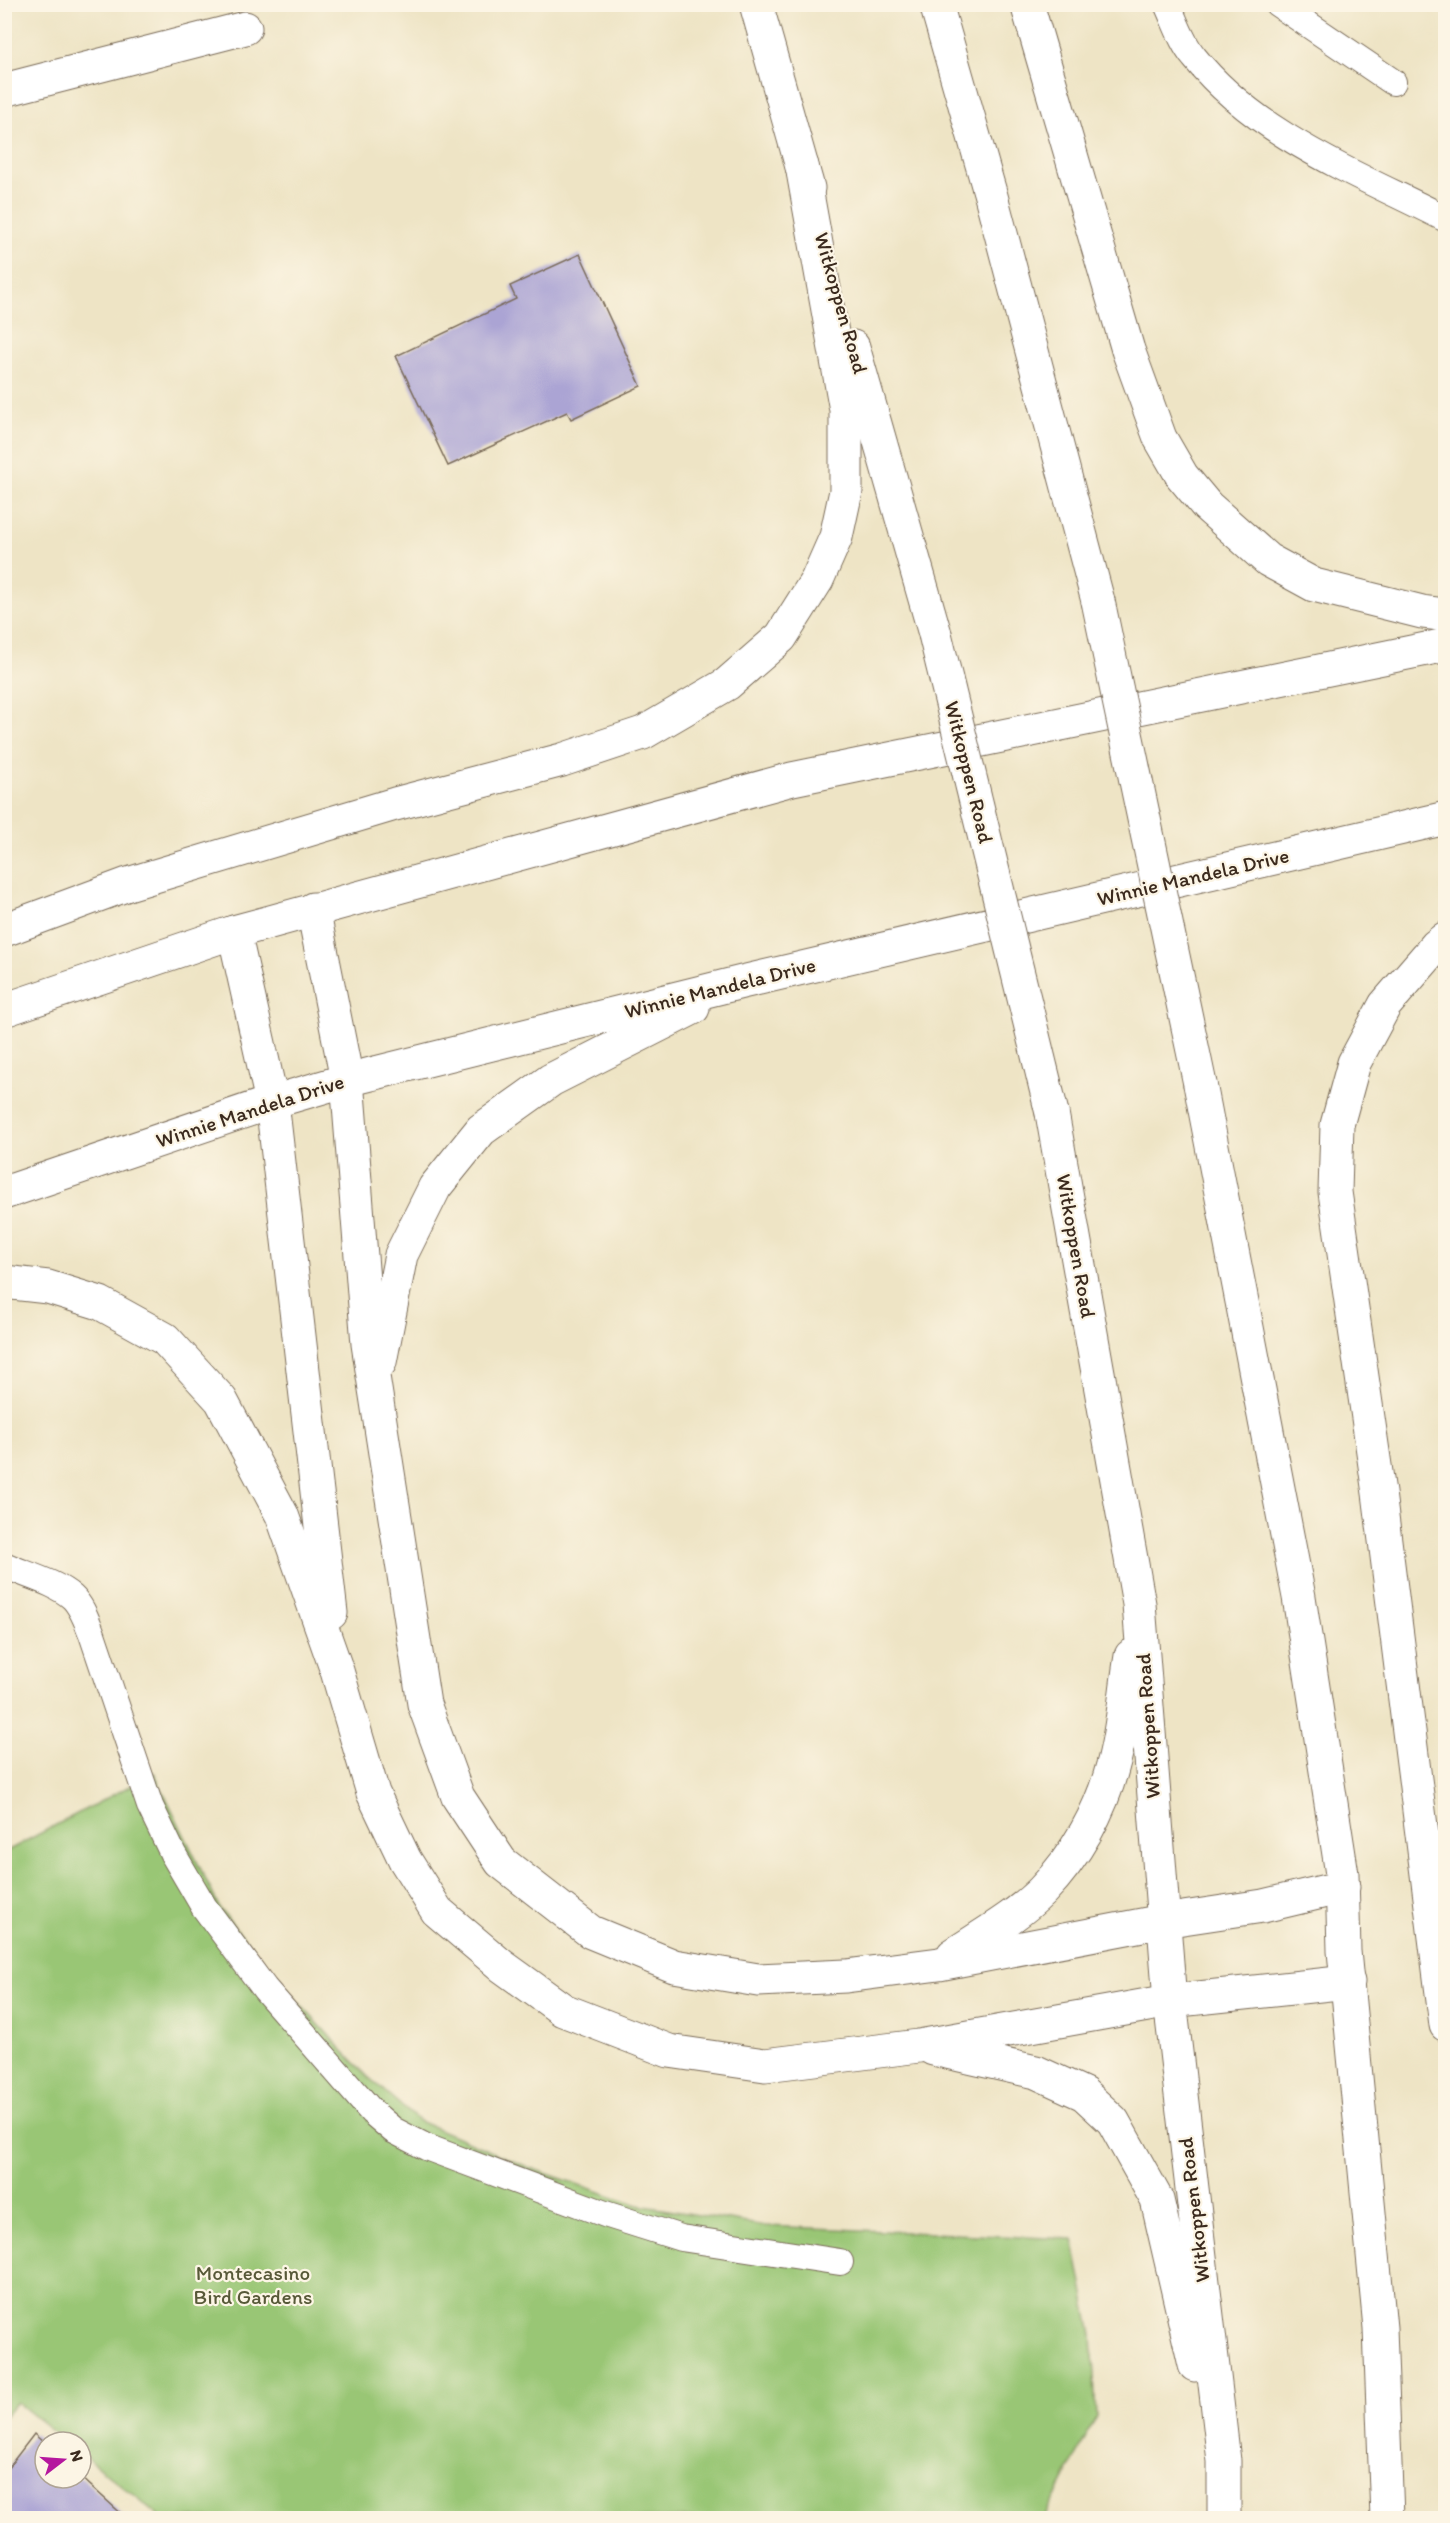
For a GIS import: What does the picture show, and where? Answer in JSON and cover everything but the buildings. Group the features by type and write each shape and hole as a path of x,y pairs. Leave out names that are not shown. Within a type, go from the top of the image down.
{"main road":[{"name":"Witkoppen Road","path":"756,4 935,634 1052,1113 1139,1604 1170,2001 1224,2461 1224,2518"},
{"path":"936,4 991,196 1098,601 1200,1084 1299,1597 1343,1887 1344,1951 1380,2328 1387,2518"},
{"path":"1027,4 1128,350 1160,438 1182,476 1207,506 1268,560 1314,585 1422,612 1446,615"},
{"path":"4,90 245,28"},
{"path":"4,930 128,884 395,804 562,760 643,733 727,684 781,637 822,569 836,537 846,491 846,410 802,166"},
{"path":"4,1010 234,932 792,779 1446,645"},
{"name":"Winnie Mandela Drive","path":"4,1192 272,1102 346,1080 742,982 1446,818"},
{"path":"313,909 346,1080 368,1344 424,1704 458,1797 501,1862 591,1932 674,1966 758,1980 846,1976 939,1964 1163,1921 1263,1906 1343,1887"},
{"path":"234,932 272,1102 338,1671"},
{"path":"1446,938 1436,946 1384,1005 1354,1063 1337,1125 1335,1192 1379,1493 1446,2025"},
{"path":"375,1390 401,1255 435,1187 481,1130 551,1080 742,982"},
{"path":"4,1282 48,1287 100,1303 165,1339 221,1400 282,1515 338,1671 372,1793 405,1860 437,1911 502,1966 563,2010 669,2051 765,2065 919,2046 1170,2001 1348,1982"},
{"path":"939,1964 1002,1923 1041,1892 1072,1856 1097,1810 1113,1765 1139,1604"},
{"path":"919,2046 1036,2072 1084,2094 1113,2121 1157,2200 1210,2428 1224,2461"}],"lane":[{"path":"1167,4 1193,56 1235,99 1287,138 1446,219"},
{"path":"1278,4 1393,82"},
{"path":"4,1565 57,1588 72,1598 82,1611 92,1634 150,1806 173,1854 204,1907 266,1989 372,2112 393,2130 426,2147 605,2214 681,2238 840,2262"}],"green space":[{"name":"Montecasino Bird Gardens","path":"154,1773 220,1909 294,1998 367,2076 419,2121 530,2168 638,2205 765,2226 1073,2239 1092,2335 1096,2417 1044,2518 162,2518 93,2463 93,2430 52,2430 17,2402 5,2416 5,1852"}]}
